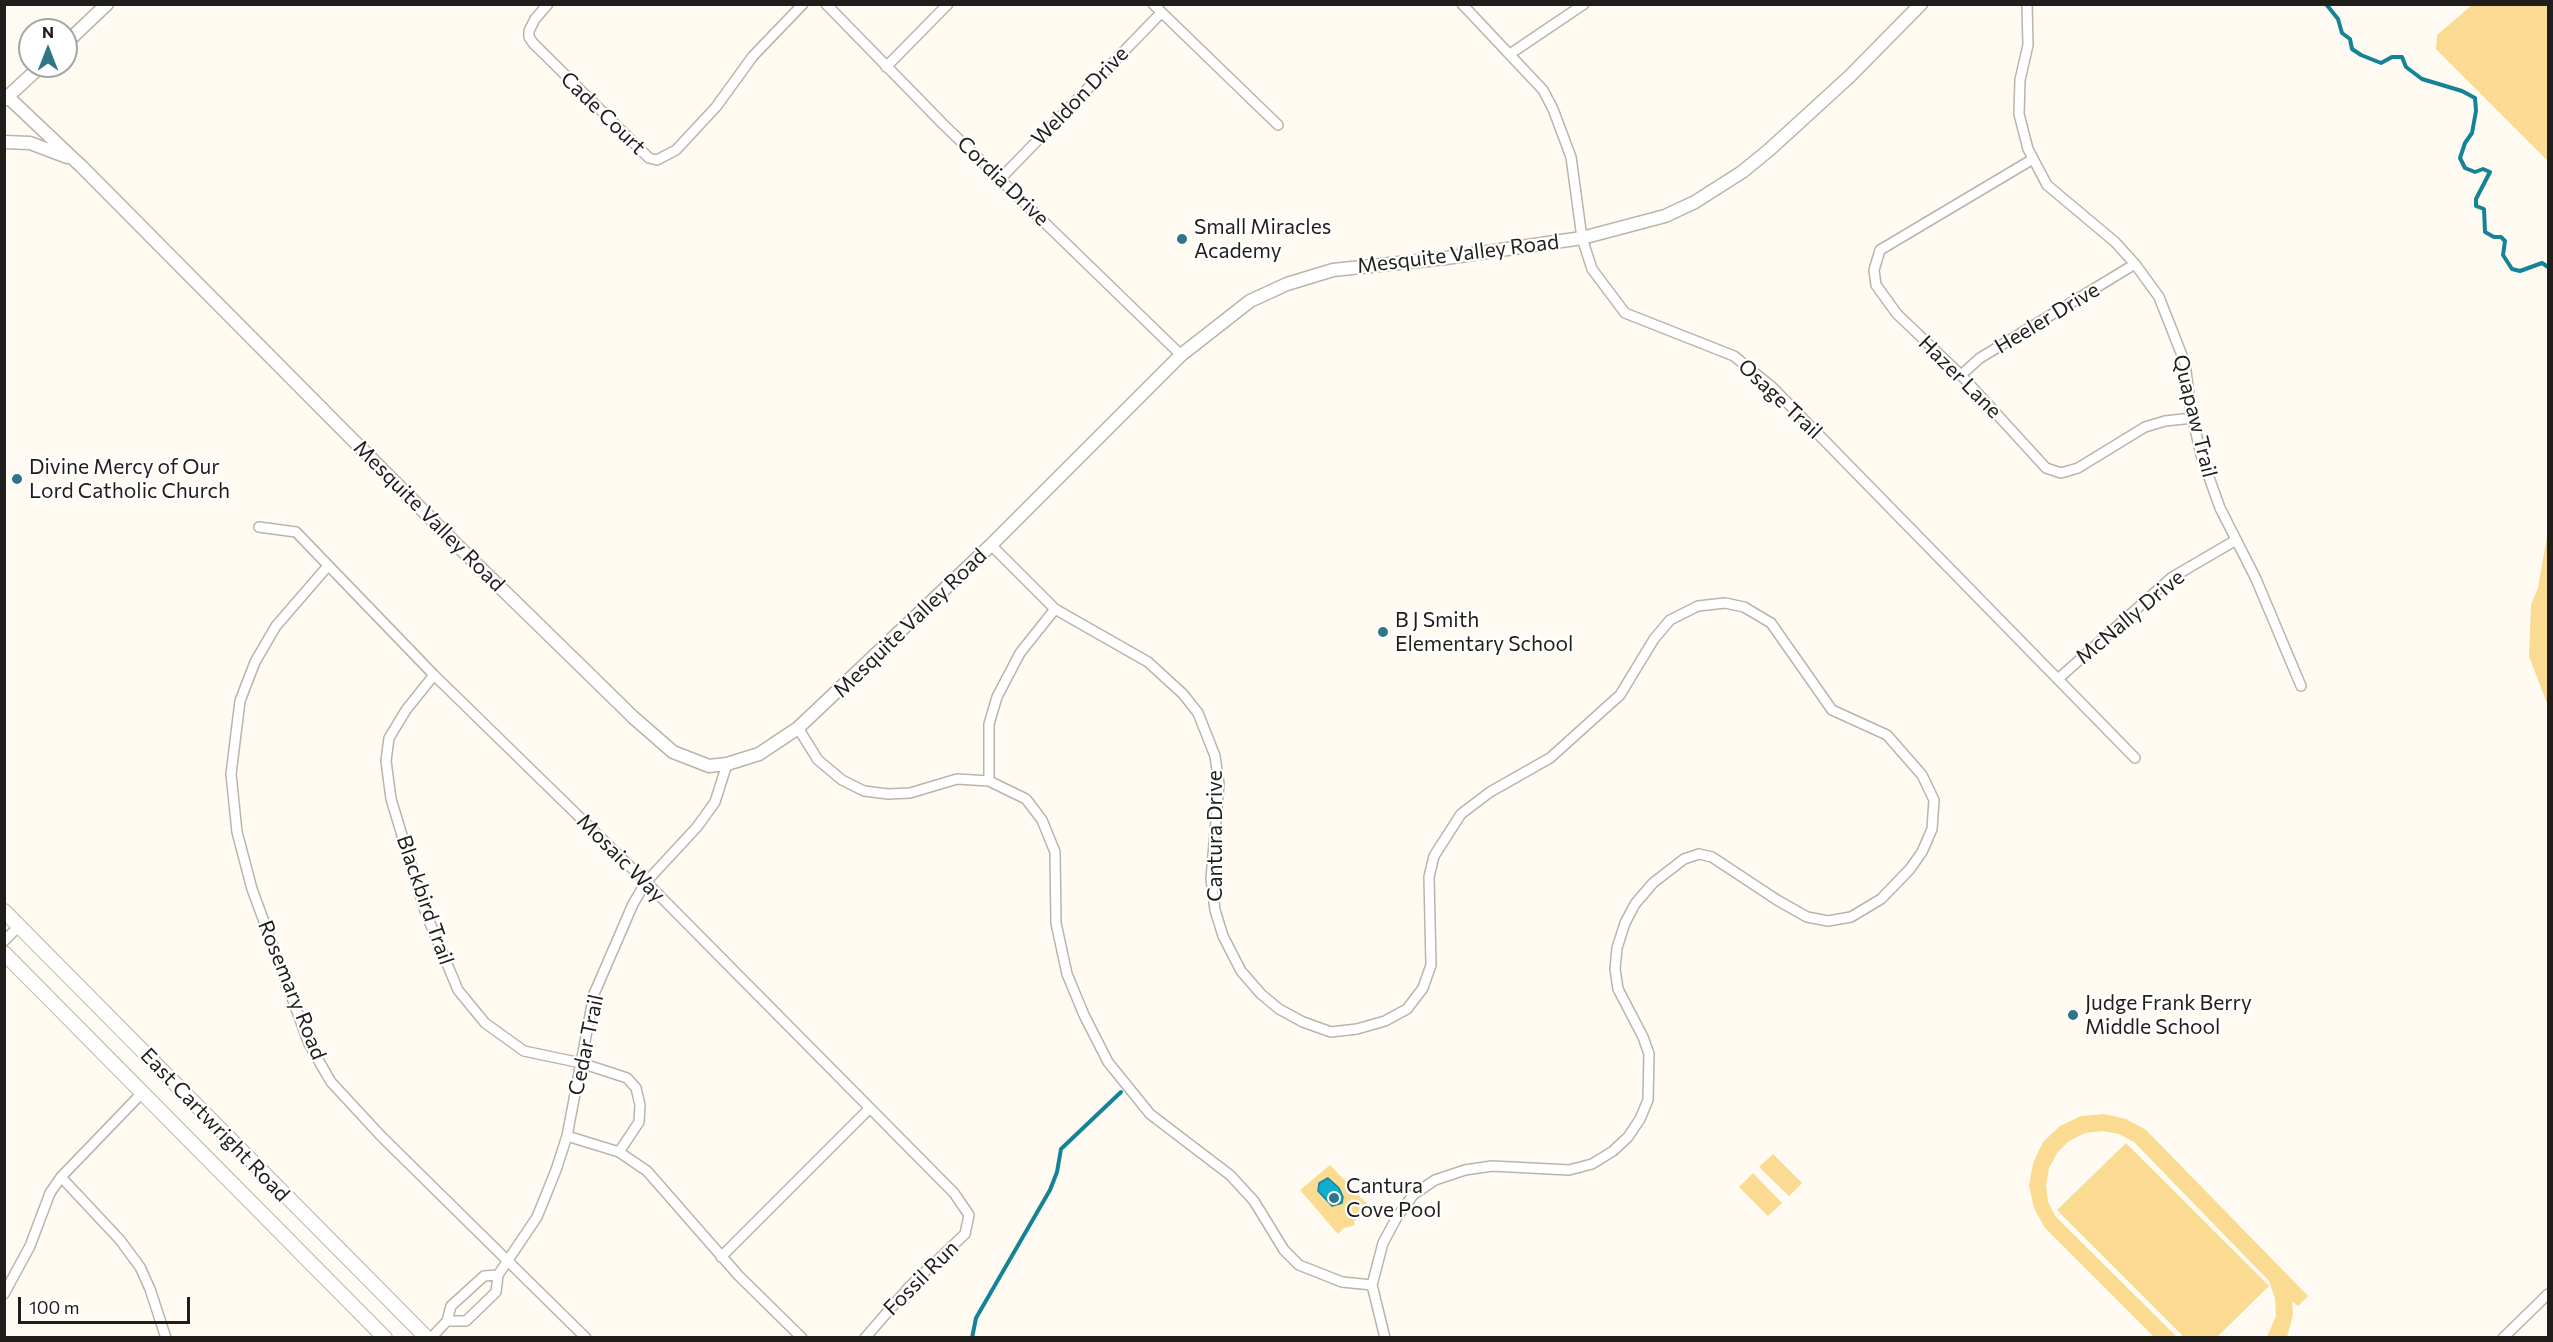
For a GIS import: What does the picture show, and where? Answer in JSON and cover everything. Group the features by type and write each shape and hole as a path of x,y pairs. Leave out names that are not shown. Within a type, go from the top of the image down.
{"main road":[{"name":"East Cartwright Road","path":"4,911 429,1338"},
{"name":"East Cartwright Road","path":"4,953 141,1094 385,1338"}],"street":[{"path":"78,32 107,4"},
{"name":"Cade Court","path":"548,4 529,30 529,37 533,43 649,158 657,160 676,150 716,107 753,56 803,4"},
{"name":"Cordia Drive","path":"826,4 886,67 1181,355"},
{"path":"886,67 948,4"},
{"path":"1153,4 1278,125"},
{"name":"Osage Trail","path":"1462,4 1543,90 1563,132 1576,182 1582,238 1592,270 1625,313 1734,356 1772,387 2135,758"},
{"path":"1510,54 1584,4"},
{"name":"Mesquite Valley Road","path":"6,97 77,163 463,551 634,718 673,752 709,766 727,764 759,754 798,728 992,545 1181,355 1250,301 1287,284 1334,270 1446,258 1582,238 1665,216 1695,202 1742,172 1849,77 1921,4"},
{"name":"Quapaw Trail","path":"2027,4 2028,45 2020,80 2019,114 2028,149 2047,185 2115,242 2159,297 2185,363 2201,454 2220,508 2256,579 2301,686"},
{"name":"Weldon Drive","path":"1000,179 1161,13"},
{"path":"6,97 27,78"},
{"path":"4,142 30,143 47,148 77,163"},
{"name":"Hazer Lane","path":"2033,159 1880,250 1874,270 1876,285 1897,314 1961,375 2046,468 2061,473 2078,468 2145,427 2165,421 2193,418"},
{"name":"Heeler Drive","path":"1961,375 1980,358 2134,264"},
{"name":"Mosaic Way","path":"259,527 296,532 327,567 434,675 646,882 954,1193 969,1215"},
{"name":"McNally Drive","path":"2058,679 2172,578 2236,540"},
{"name":"Cantura Drive","path":"992,545 1055,609 1148,662 1183,694 1198,714 1215,756 1219,784 1211,879 1215,910 1223,936 1241,971 1261,994 1279,1009 1295,1018 1331,1032 1358,1029 1385,1021 1407,1009 1423,988 1431,965 1429,877 1434,856 1446,834 1461,814 1490,792 1551,758 1620,695 1654,639 1670,620 1698,606 1725,603 1744,607 1772,623 1832,710 1887,735 1923,775 1934,800 1932,829 1922,852 1910,869 1881,899 1851,917 1828,921 1807,917 1712,857 1699,854 1684,859 1653,883 1635,904 1625,922 1617,948 1615,969 1618,988 1643,1036 1649,1054 1648,1100 1640,1119 1628,1137 1613,1151 1592,1164 1569,1170 1492,1166 1464,1170 1435,1180 1413,1195 1396,1217 1383,1243 1372,1285 1384,1338"},
{"name":"Rosemary Road","path":"327,567 276,626 255,662 240,701 231,774 237,832 252,889 309,1044 331,1082 381,1136 586,1338"},
{"path":"989,781 989,724 997,697 1020,653 1055,609"},
{"name":"Blackbird Trail","path":"434,675 405,710 389,738 386,762 391,799 425,911 458,990 485,1023 524,1051 581,1063 627,1078 636,1088 640,1105 639,1122 619,1152"},
{"path":"798,728 818,760 842,780 864,791 888,794 910,793 957,779 989,781 1026,799 1042,820 1055,852 1056,923 1067,974 1084,1015 1108,1062 1150,1114 1230,1175 1254,1202 1284,1250 1299,1265 1342,1282 1372,1285"},
{"name":"Cedar Trail","path":"447,1321 466,1321 496,1292 498,1275 537,1217 567,1136 594,994 633,904 646,882 697,827 715,802 727,764"},
{"path":"4,941 19,926"},
{"path":"4,1294 30,1246 43,1208 61,1177 141,1094"},
{"path":"721,1257 870,1108"},
{"path":"567,1136 619,1152 647,1171 721,1257 802,1338"},
{"path":"61,1177 123,1244 140,1267 150,1289 166,1338"},
{"name":"Fossil Run","path":"865,1338 910,1286 965,1234 969,1215"},
{"path":"429,1338 447,1321 451,1306 484,1276 498,1275"},
{"path":"2503,1338 2548,1294"}],"shaded area":[{"path":"2472,5 2548,5 2548,161 2436,49 2437,35"},
{"path":"2548,531 2548,706 2529,656 2531,605 2538,588"},
{"path":"2104,1114 2126,1119 2146,1130 2308,1296 2298,1306 2292,1301 2293,1315 2287,1337 2267,1337 2276,1316 2275,1298 2269,1281 2134,1142 2119,1134 2102,1131 2085,1133 2069,1141 2057,1153 2049,1168 2046,1185 2048,1202 2056,1217 2177,1337 2154,1337 2045,1228 2034,1208 2029,1186 2033,1163 2043,1142 2060,1126 2081,1116"},
{"path":"2126,1143 2269,1286 2217,1337 2184,1337 2057,1210"},
{"path":"1773,1154 1802,1183 1789,1196 1759,1167"},
{"name":"Cantura Cove Pool","path":"1330,1165 1368,1205 1360,1218 1354,1221 1355,1225 1344,1228 1338,1234 1300,1190"},
{"path":"1753,1173 1782,1203 1768,1216 1739,1187"}],"water":[{"path":"1328,1178 1339,1188 1343,1197 1342,1203 1332,1206 1318,1191 1319,1183"}],"waterway":[{"path":"2326,4 2338,19 2342,33 2350,39 2352,49 2361,55 2381,63 2392,57 2402,57 2406,67 2422,79 2462,91 2475,98 2476,111 2472,133 2465,143 2460,158 2465,168 2475,172 2483,169 2490,172 2476,199 2476,206 2484,209 2485,232 2494,237 2501,237 2505,241 2503,255 2512,269 2520,271 2542,263 2548,267"},
{"path":"972,1338 976,1318 1050,1190 1057,1172 1061,1149 1121,1092"}],"place":[{"name":"Small Miracles Academy","path":"1182,239"},
{"name":"Divine Mercy of Our Lord Catholic Church","path":"17,479"},
{"name":"B J Smith Elementary School","path":"1383,632"},
{"name":"Judge Frank Berry Middle School","path":"2073,1015"},
{"name":"Cantura Cove Pool","path":"1334,1198"}]}
